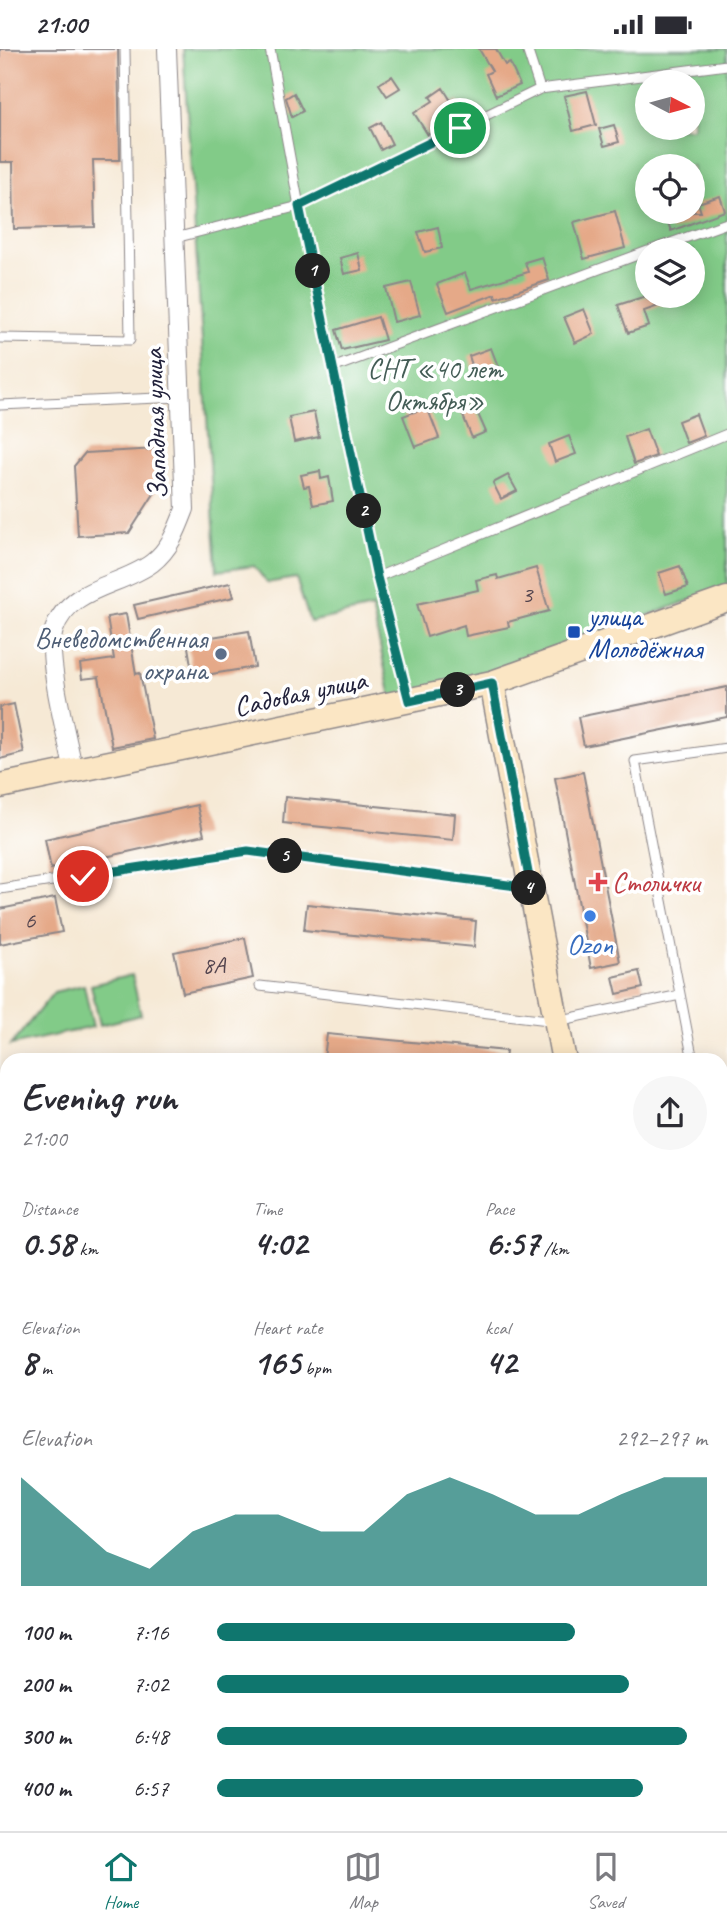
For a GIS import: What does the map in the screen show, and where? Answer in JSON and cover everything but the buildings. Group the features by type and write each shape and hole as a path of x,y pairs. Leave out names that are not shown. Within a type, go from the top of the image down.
{"street":[{"name":"Западная улица","path":"74,772 53,661 53,631 71,601 151,563 172,542 185,509 167,49"},
{"name":"Садовая улица","path":"0,786 492,683 727,599"},
{"path":"492,683 563,1053"}],"lane":[{"path":"0,338 130,340 125,49"},
{"path":"270,49 299,206 335,367 377,577 409,701"},
{"path":"527,49 540,89"},
{"path":"175,238 299,206 540,89 727,65"},
{"path":"685,238 727,223"},
{"path":"335,367 635,256"},
{"path":"0,405 181,397"},
{"path":"377,577 727,434"},
{"path":"691,1053 635,761 727,748"},
{"path":"0,889 248,851 531,888"},
{"path":"260,986 557,1021 680,995"}],"green space":[{"name":"СНТ «40 лет Октября»","path":"183,49 727,49 727,587 487,673 391,698 372,608 310,622 296,578 267,583 254,566 217,571"},
{"path":"132,975 141,1015 100,1025 91,985"},
{"path":"84,985 93,1027 11,1045 54,992"}],"place":[{"name":"улица Молодёжная","path":"574,632"},
{"name":"Вневедомственная охрана","path":"221,654"},
{"name":"Столички","path":"598,882"},
{"name":"Ozon","path":"590,916"}],"route":[{"path":"83,876 248,851 531,888 492,683 409,701 377,577 335,367 299,206 460,128"}]}
